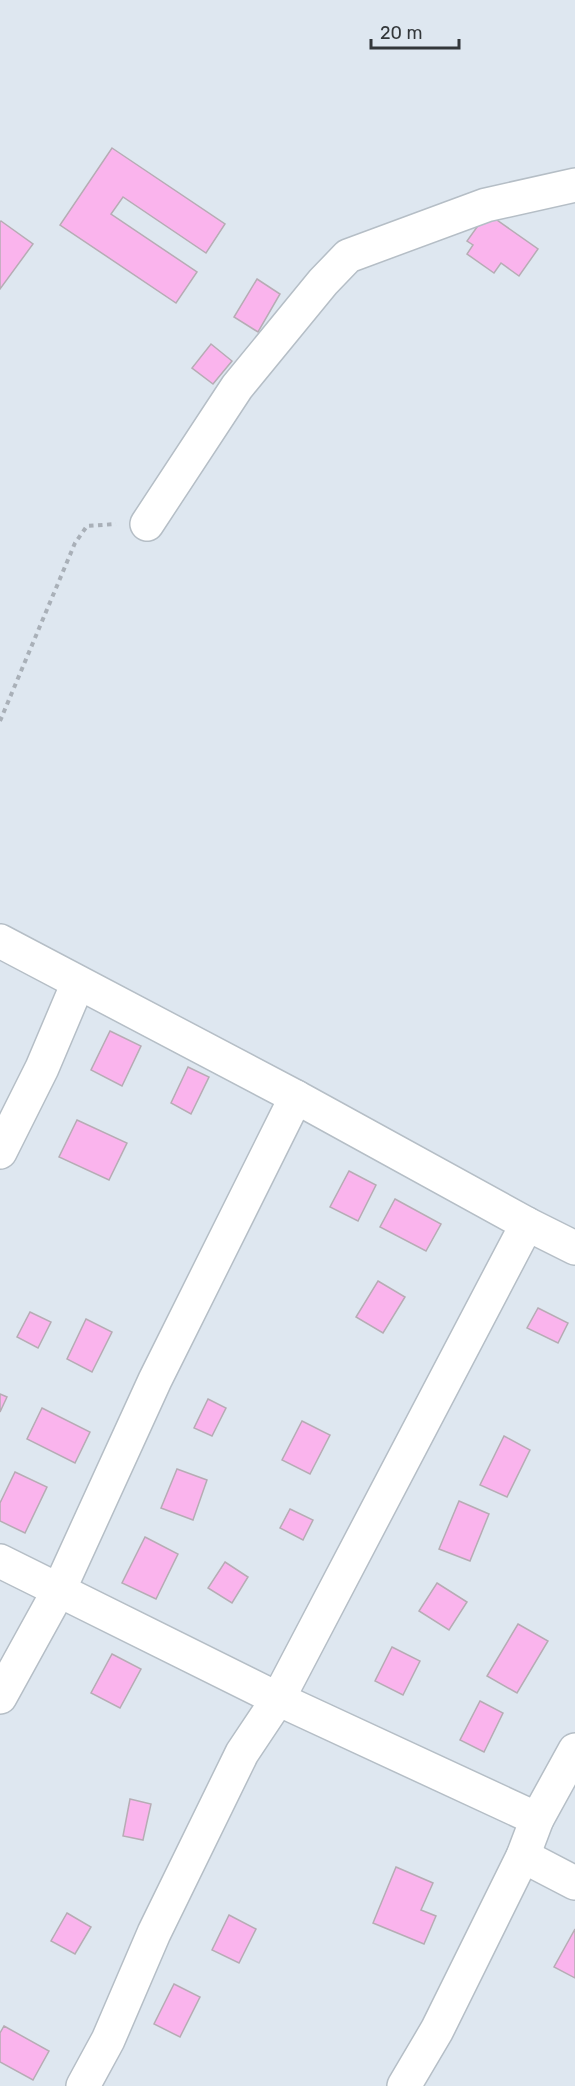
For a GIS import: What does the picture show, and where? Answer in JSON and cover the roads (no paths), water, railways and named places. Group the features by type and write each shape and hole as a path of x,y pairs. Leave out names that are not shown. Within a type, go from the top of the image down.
{"street":[{"path":"147,524 237,387 323,282 348,256 486,205 575,185"},
{"path":"0,941 575,1248"},
{"path":"0,1152 42,1068 78,983"},
{"path":"0,1697 59,1590 155,1380 296,1097"},
{"path":"83,2086 108,2040 154,1933 242,1753 278,1699 527,1224"},
{"path":"0,1561 278,1699 537,1819"},
{"path":"404,2086 437,2030 523,1856 537,1819 575,1750"},
{"path":"523,1856 575,1883"}]}
